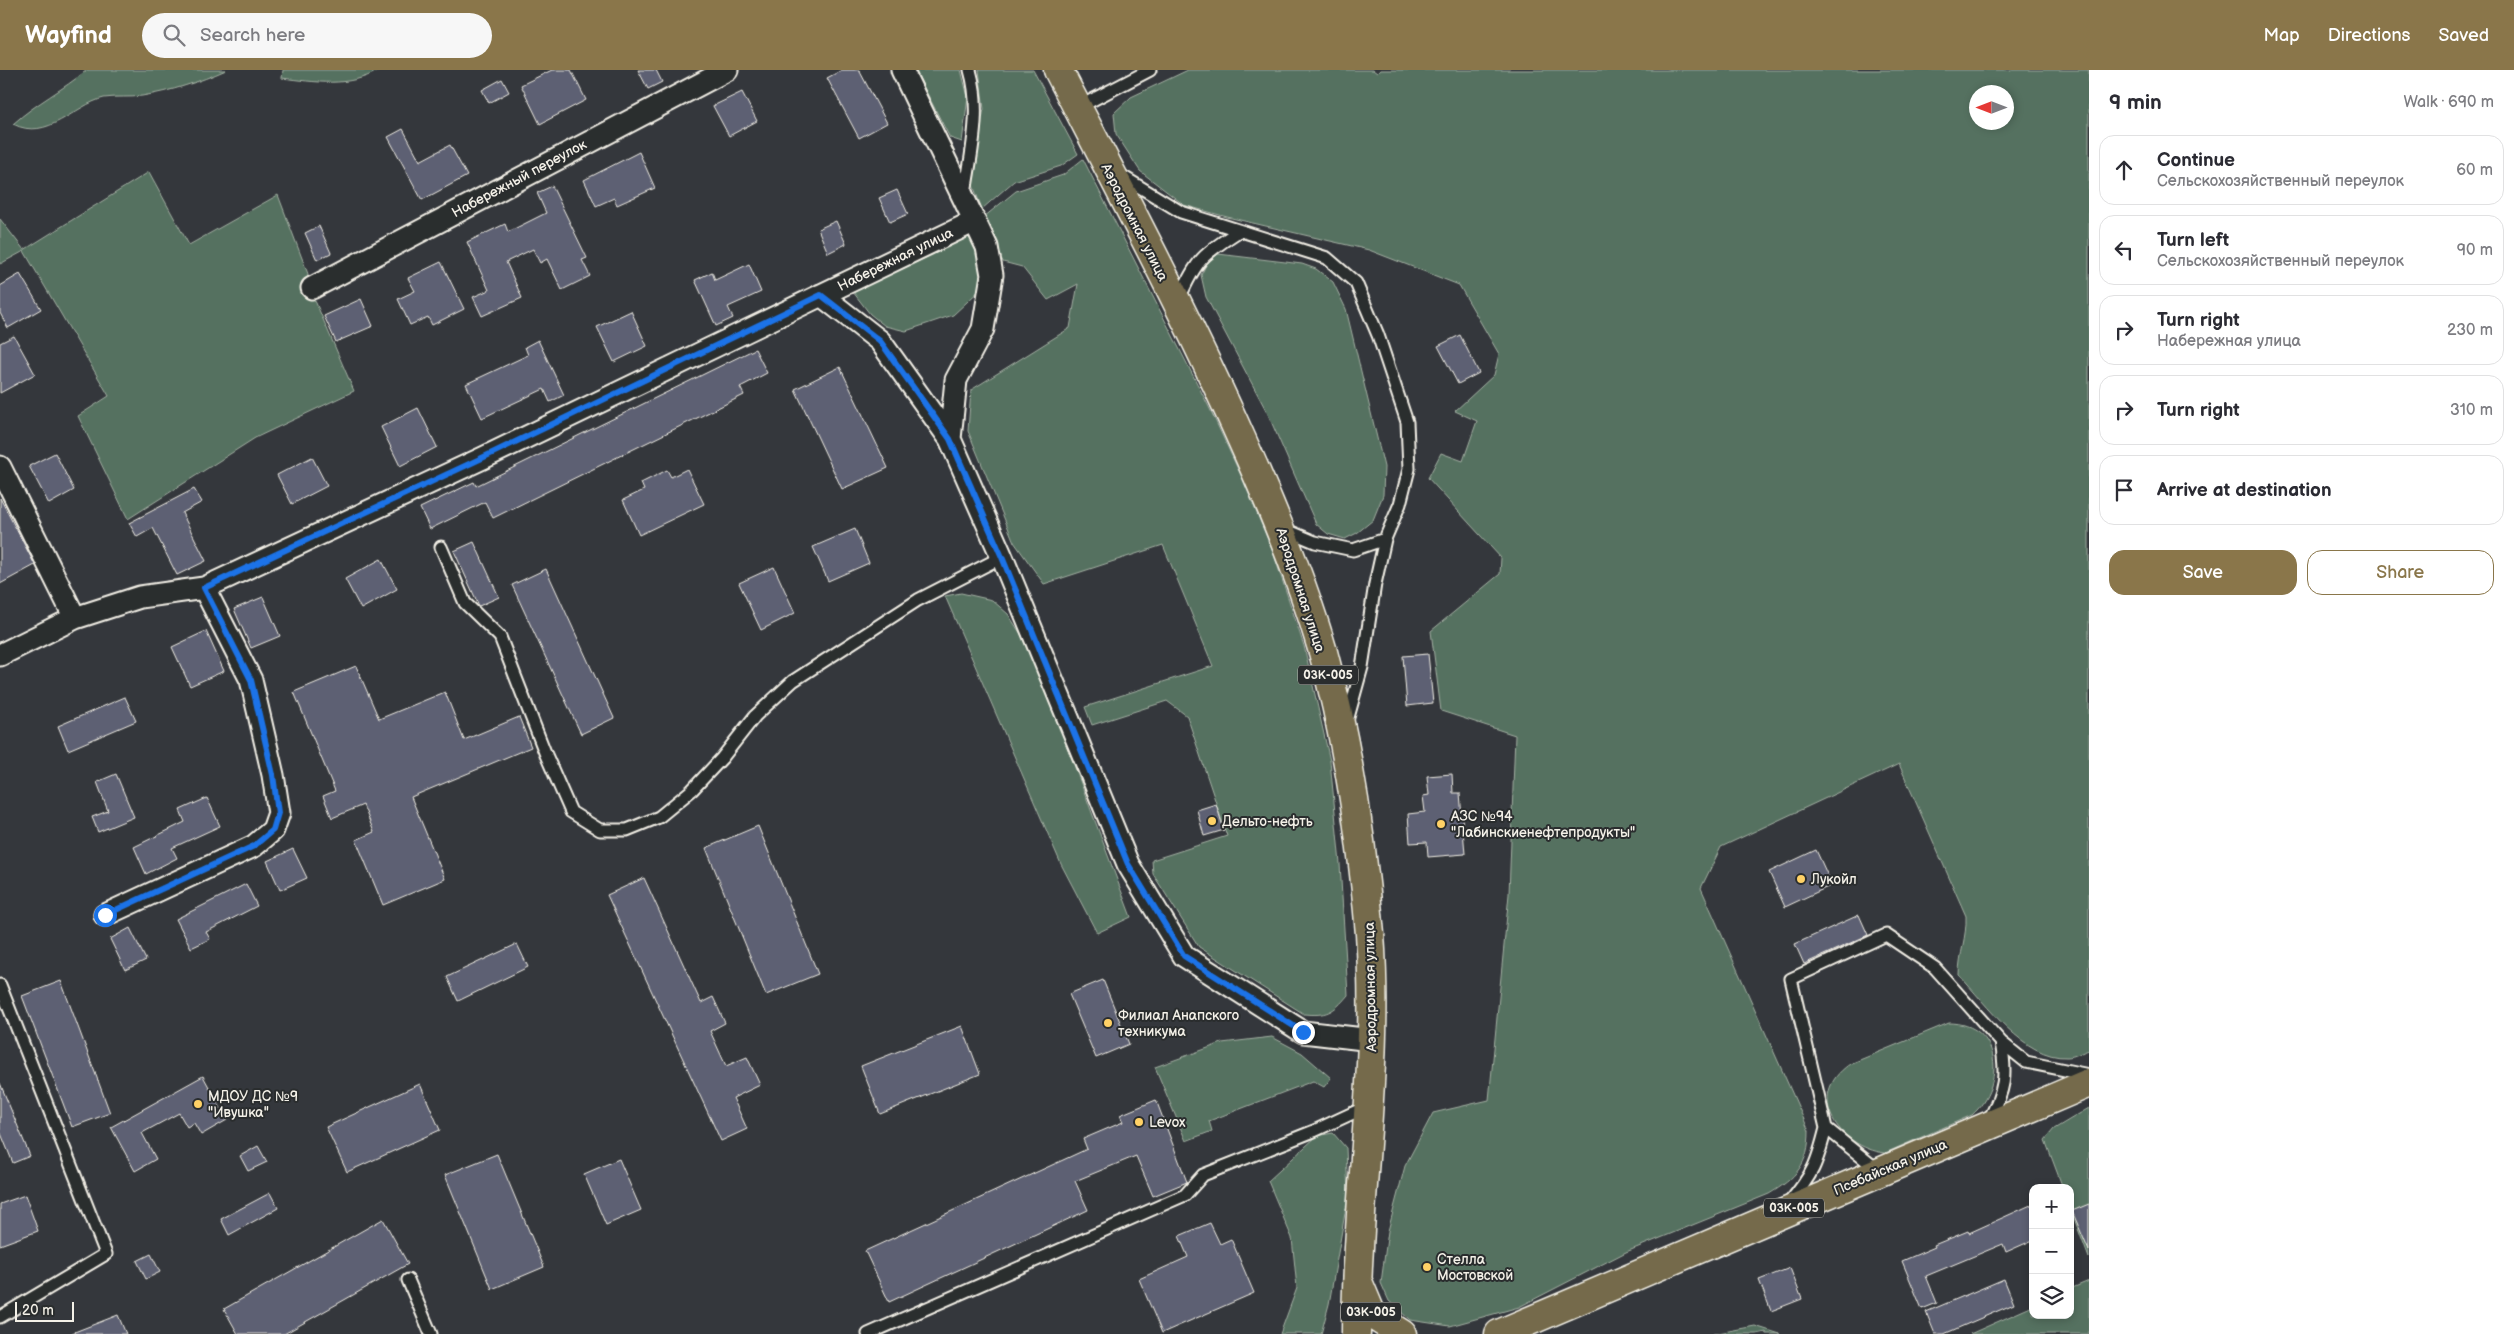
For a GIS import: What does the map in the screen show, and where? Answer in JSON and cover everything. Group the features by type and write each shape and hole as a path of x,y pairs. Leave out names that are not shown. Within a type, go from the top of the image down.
{"main road":[{"name":"Аэродромная улица","path":"1058,70 1210,368 1281,528 1322,651 1342,736 1360,830 1370,938 1372,1040 1370,1105 1356,1277 1356,1334"},
{"name":"Псебайская улица","path":"1499,1334 2089,1083"},
{"name":"Аэродромная улица","path":"1336,1334 1356,1277"},
{"name":"Аэродромная улица","path":"1356,1277 1372,1314 1402,1334"}],"street":[{"name":"Набережный переулок","path":"312,288 727,70"},
{"path":"902,70 987,247 992,275 983,329 956,380 950,439"},
{"name":"Набережная улица","path":"0,655 75,618 140,597 204,588 492,454 975,221"},
{"path":"821,295 880,341 950,439 1002,557 1128,864 1184,956 1303,1032 1372,1040"},
{"path":"0,467 75,618"},
{"path":"105,915 254,846 273,830 278,813 273,775 251,680 204,588"}],"lane":[{"path":"964,198 976,117 975,88 970,70"},
{"path":"1077,108 1150,70"},
{"path":"1107,167 1181,212 1327,258 1356,283 1378,335 1407,422 1409,470 1400,504 1385,539 1375,584 1362,667 1342,736"},
{"path":"1177,304 1192,269 1210,249 1239,231"},
{"path":"1281,528 1315,542 1353,550 1385,539"},
{"path":"441,547 465,603 500,637 546,755 571,812 600,830 627,830 659,817 692,790 722,758 754,716 793,681 918,600 1002,557"},
{"path":"1782,1213 1810,1177 1819,1155 1826,1128 1791,979 1886,935 1936,968 2001,1042 2026,1062 2089,1075"},
{"path":"0,984 106,1254 0,1317"},
{"path":"1986,1126 2000,1100 2006,1070 2001,1042"},
{"path":"868,1334 1185,1195 1203,1175 1314,1131 1370,1105"},
{"path":"1826,1128 1880,1171"},
{"path":"408,1280 432,1334"}],"green space":[{"path":"87,70 226,70 164,92 137,97 104,98 49,126 38,129 13,124"},
{"path":"283,70 379,70 368,76 332,82 282,78"},
{"path":"915,70 961,70 968,97 962,142 950,138"},
{"path":"979,70 1033,70 1078,154 1061,166 1014,181 982,209 973,185 974,159 984,109"},
{"path":"1188,70 1373,70 1377,73 1380,70 2089,70 2089,1050 2067,1057 2051,1055 2036,1049 2021,1040 2007,1028 1959,975 1966,916 1899,764 1721,847 1701,888 1809,1131 1807,1153 1794,1176 1769,1194 1626,1252 1519,1307 1450,1326 1410,1320 1389,1301 1381,1283 1388,1231 1405,1166 1433,1113 1489,1100 1509,894 1515,735 1441,711 1431,631 1500,574 1501,558 1428,478 1441,453 1463,461 1477,421 1455,411 1494,375 1499,354 1459,285 1369,250 1184,205 1140,171 1116,134 1114,113 1131,97"},
{"path":"1083,159 1210,409 1243,480 1273,552 1304,646 1330,761 1340,864 1348,995 1338,1006 1324,1014 1304,1014 1199,947 1153,874 1152,860 1227,836 1187,716 1167,701 1092,725 1085,707 1213,666 1163,545 1044,584 1014,542 968,431 971,390 1070,328 1078,284 1048,300 1022,267 1003,262 984,217 1016,191 1063,175"},
{"path":"149,172 189,245 278,195 308,274 306,285 316,303 354,391 255,438 128,519 78,416 109,396 24,251 0,264 0,219 24,250"},
{"path":"976,233 983,249 982,288 953,315 906,331 885,326 870,314 853,292 932,255 964,236"},
{"path":"1218,254 1302,264 1316,269 1333,282 1346,309 1384,467 1383,495 1373,520 1357,533 1345,539 1328,534 1316,524 1267,412 1206,297 1201,275 1207,263"},
{"path":"961,593 992,600 1008,614 1031,650 1131,917 1097,933 1061,864 945,596"},
{"path":"1949,1023 1967,1026 1980,1033 1989,1044 1993,1058 1994,1073 1990,1088 1983,1102 1972,1115 1885,1153 1868,1149 1841,1131 1828,1105 1829,1091 1836,1077 1850,1064"},
{"path":"1272,1037 1302,1053 1331,1078 1324,1087 1313,1081 1209,1121 1212,1131 1186,1141 1155,1067 1222,1043"},
{"path":"2089,1108 2089,1258 2074,1219 2074,1184 2062,1184 2045,1140 2054,1129"},
{"path":"1333,1133 1346,1148 1348,1196 1329,1304 1321,1334 1280,1334 1297,1288 1292,1238 1268,1181 1317,1136"},
{"path":"2089,1281 2089,1334 1970,1334 2029,1308 2029,1319 2074,1319 2074,1287"},
{"path":"1755,1326 1780,1334 1767,1334 1766,1332 1757,1334 1713,1334"}],"building":[{"path":"552,70 571,70 586,100 540,124 521,85"},
{"path":"638,70 656,70 662,82 648,89"},
{"path":"842,70 859,70 887,123 859,138 827,78"},
{"path":"502,79 509,92 489,103 482,90"},
{"path":"742,92 757,121 729,136 713,106"},
{"path":"403,129 420,161 450,145 467,176 422,200 388,137"},
{"path":"639,152 655,188 617,205 614,198 596,206 584,180"},
{"path":"552,186 587,258 582,260 590,276 562,290 547,259 540,263 533,249 506,262 522,298 482,316 473,297 489,290 467,242 505,224 508,232 546,213 537,193"},
{"path":"897,190 908,214 890,222 879,198"},
{"path":"836,221 846,244 828,253 818,229"},
{"path":"319,226 331,253 317,260 305,233"},
{"path":"441,262 464,309 432,325 428,317 410,325 398,299 415,291 408,278"},
{"path":"749,264 761,292 728,307 733,318 716,326 695,280 712,272 715,280"},
{"path":"20,274 41,309 8,328 0,313 0,286"},
{"path":"361,299 373,326 336,342 324,316"},
{"path":"631,311 647,346 614,362 597,327"},
{"path":"1460,335 1479,373 1458,384 1438,346"},
{"path":"14,336 35,374 0,393 0,343"},
{"path":"538,340 564,395 550,402 544,389 482,418 466,384 528,355 525,347"},
{"path":"755,349 767,373 740,387 744,395 493,518 485,502 430,529 420,508 474,482 476,486"},
{"path":"840,367 888,468 842,489 795,389"},
{"path":"418,408 437,447 400,466 381,427"},
{"path":"55,453 74,490 49,504 29,466"},
{"path":"312,457 327,486 292,504 277,475"},
{"path":"687,469 704,504 639,535 623,500 644,490 641,483 667,470 671,477"},
{"path":"194,489 202,502 182,513 206,561 177,575 153,528 137,537 129,523"},
{"path":"0,498 35,565 0,584"},
{"path":"855,529 869,563 828,581 813,547"},
{"path":"474,542 499,597 479,606 454,551"},
{"path":"381,559 397,589 361,609 345,579"},
{"path":"774,567 795,613 761,630 739,583"},
{"path":"546,569 614,718 581,734 512,585"},
{"path":"263,597 280,636 251,648 234,609"},
{"path":"206,631 224,671 190,686 172,647"},
{"path":"1428,654 1433,703 1407,706 1403,656"},
{"path":"356,666 379,719 445,692 464,740 519,717 531,747 411,797 445,879 383,905 356,840 374,832 363,805 332,818 323,796 335,791 294,692"},
{"path":"125,697 136,721 68,750 58,726"},
{"path":"116,774 134,817 98,832 92,817 108,811 97,782"},
{"path":"1452,774 1453,793 1460,793 1465,854 1428,857 1427,842 1410,843 1408,814 1425,812 1423,796 1429,795 1427,776"},
{"path":"207,798 220,826 172,848 177,858 146,874 134,847 185,822 180,810"},
{"path":"1216,804 1224,830 1204,836 1197,810"},
{"path":"758,826 818,974 766,995 706,848"},
{"path":"293,849 307,878 280,890 267,861"},
{"name":"Лукойл","path":"1816,850 1832,885 1785,907 1769,872"},
{"path":"644,878 701,1003 713,997 725,1023 710,1031 726,1066 747,1057 760,1085 733,1098 747,1129 721,1141 607,895"},
{"path":"246,884 257,906 206,932 210,939 191,948 176,919"},
{"path":"1859,915 1868,935 1804,964 1795,944"},
{"path":"130,928 146,960 125,970 110,939"},
{"path":"517,944 528,967 458,1001 447,977"},
{"path":"1103,980 1129,1044 1096,1058 1069,994"},
{"path":"61,981 110,1113 72,1127 22,996"},
{"path":"962,1026 980,1074 880,1114 861,1066"},
{"path":"203,1076 227,1120 201,1135 194,1123 187,1127 179,1113 142,1133 156,1159 135,1171 111,1127"},
{"path":"0,1083 30,1156 13,1163 0,1131"},
{"path":"420,1084 440,1130 347,1172 326,1127"},
{"path":"1156,1100 1187,1182 1153,1196 1136,1156 1075,1181 1088,1210 889,1302 865,1251 1087,1149 1083,1139 1123,1122 1120,1115"},
{"path":"258,1146 267,1162 248,1171 240,1156"},
{"path":"497,1154 544,1267 492,1289 445,1175"},
{"path":"619,1159 641,1210 606,1225 584,1174"},
{"path":"270,1193 278,1208 229,1235 221,1219"},
{"path":"25,1195 38,1231 0,1245 0,1204"},
{"path":"2089,1204 2089,1251 2074,1216 2074,1210"},
{"path":"2029,1206 2029,1242 2006,1252 2003,1244 1926,1276 1937,1303 1922,1309 1902,1261 1935,1247 1934,1245 1968,1231 1969,1233"},
{"path":"383,1219 408,1264 284,1334 238,1334 224,1309"},
{"path":"1210,1223 1220,1244 1231,1239 1254,1293 1162,1333 1139,1279 1188,1257 1179,1236"},
{"path":"151,1254 160,1272 146,1279 137,1261"},
{"path":"1790,1268 1802,1299 1771,1311 1759,1280"},
{"path":"2004,1279 2014,1304 1944,1334 1935,1334 1926,1312"},
{"path":"118,1315 126,1334 72,1334 72,1333"}],"place":[{"name":"Дельто-нефть","path":"1212,821"},
{"name":"АЗС №94 \"Лабинскиенефтепродукты\"","path":"1441,824"},
{"name":"Лукойл","path":"1801,879"},
{"name":"Филиал Анапского техникума","path":"1108,1023"},
{"name":"МДОУ ДС №9 \"Ивушка\"","path":"198,1104"},
{"name":"Levox","path":"1139,1122"},
{"name":"Стелла Мостовской","path":"1427,1267"}],"route":[{"path":"105,915 254,846 273,830 278,813 273,775 251,680 204,588 482,458 821,295 880,341 950,439 1002,557 1128,864 1184,956 1303,1032"}]}
